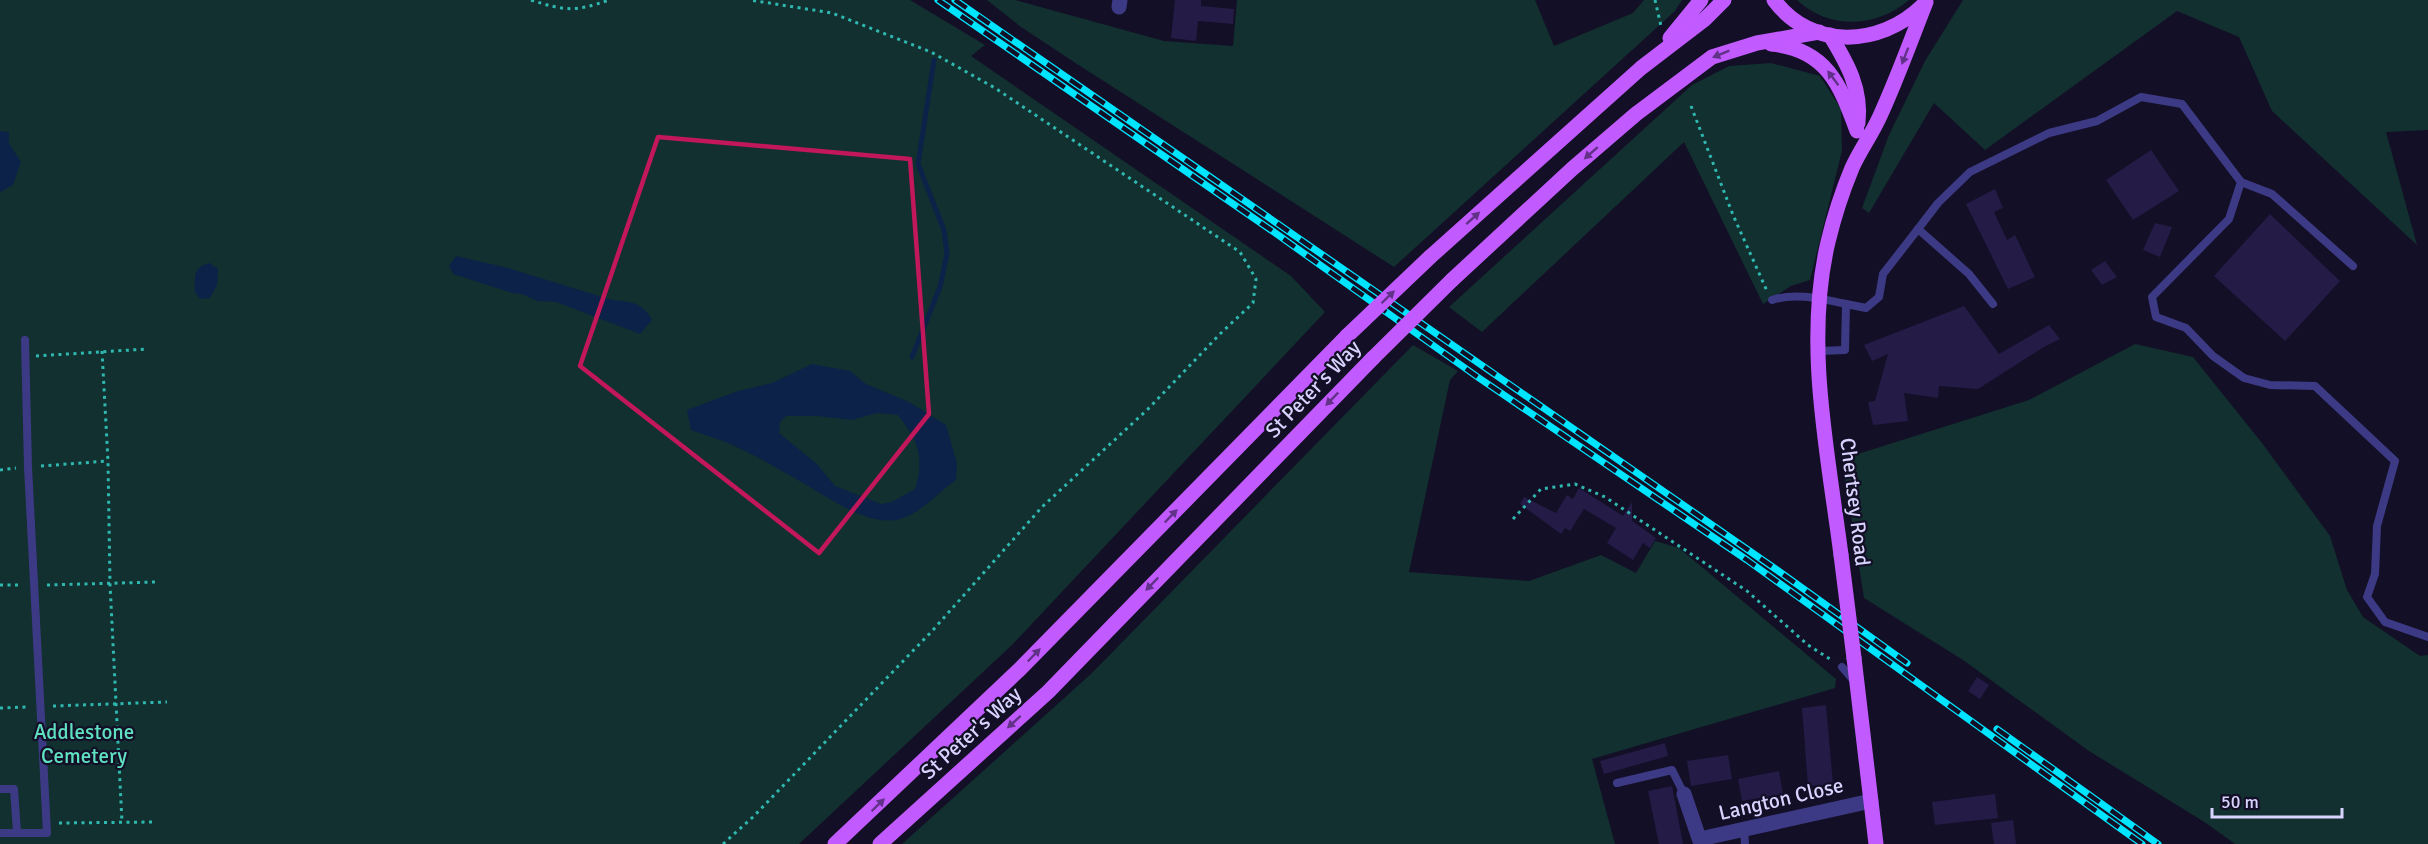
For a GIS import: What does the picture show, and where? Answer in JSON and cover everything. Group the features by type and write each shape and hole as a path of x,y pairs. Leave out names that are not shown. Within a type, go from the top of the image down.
{"main road":[{"path":"1641,68 1677,31 1701,0"},
{"name":"St Peter's Way","path":"835,844 1020,669 1347,336 1430,257 1641,68 1705,19 1724,0"},
{"path":"1774,0 1790,16 1824,34 1851,37 1872,35 1892,28 1910,17 1926,1"},
{"name":"Chertsey Road","path":"1852,167 1897,79 1926,1"},
{"name":"St Peter's Way","path":"880,844 1048,692 1452,280 1572,169 1636,114 1712,57 1756,43 1824,34"},
{"name":"Chertsey Road","path":"1824,34 1846,60 1857,92 1859,113 1852,167 1828,242 1820,299 1819,351 1820,392 1841,555 1848,663 1857,684 1876,844"},
{"path":"1756,43 1782,45 1803,51 1816,60 1835,79 1844,93 1857,131"}],"street":[{"name":"Langton Close","path":"1684,794 1700,842 1745,837 1871,801"}],"lane":[{"path":"1772,300 1784,296 1820,299 1866,308 1879,297 1883,274 1938,203 1970,172 2049,133 2097,121 2141,97 2181,104 2241,182 2272,194 2353,266"},
{"path":"2241,182 2229,219 2152,297 2156,317 2186,328 2213,356 2244,378 2270,385 2315,386 2395,461 2377,526 2375,574 2367,597 2385,622 2428,637"},
{"path":"1918,229 1970,274 1993,304"},
{"path":"1819,351 1845,350 1846,304"},
{"path":"0,833 46,833 28,467 25,340"},
{"path":"1617,783 1672,770 1684,794"},
{"path":"0,789 14,789 17,832"}],"path":[{"path":"531,0 561,9 585,9 609,0"},
{"path":"723,844 753,817 925,639 1042,507 1148,409 1253,303 1256,279 1240,252 995,88 931,51 832,13 750,0"},
{"path":"1655,0 1662,27"},
{"path":"1691,106 1733,215 1772,300"},
{"path":"25,357 147,349"},
{"path":"102,351 108,461 110,584 122,822"},
{"path":"0,470 108,461"},
{"path":"1513,519 1541,489 1575,484 1605,497 1747,591 1808,645 1848,663"},
{"path":"0,585 155,582"},
{"path":"0,708 167,702"},
{"path":"46,824 154,822"}],"highlighted area":[{"path":"658,137 910,159 929,414 819,553 580,366"}],"green space":[{"name":"Addlestone Cemetery","path":"0,0 910,0 985,45 971,56 1291,276 1325,312 1012,645 799,844 0,844"},
{"path":"987,0 1015,0 1164,41 1233,46 1237,0 1535,0 1554,46 1633,13 1644,0 1682,0 1675,11 1394,267 1077,64 1021,27"},
{"path":"1797,0 1909,0 1882,16 1853,22 1823,17"},
{"path":"1963,0 2428,0 2428,130 2386,132 2417,245 2272,111 2239,37 2177,11 1985,150 1934,103 1869,213 1862,208 1889,135 1925,61"},
{"path":"1771,63 1820,76 1841,109 1842,151 1810,280 1791,286 1763,304 1684,142 1482,332 1449,307 1692,85 1729,66"},
{"path":"2135,344 2193,357 2262,443 2330,536 2347,590 2363,617 2420,656 2428,655 2428,844 2235,844 2206,823 2089,751 1963,660 1864,598 1842,459 2029,400"},
{"path":"1413,345 1458,371 1450,380 1409,572 1529,581 1601,555 1636,573 1655,541 1679,548 1836,679 1835,688 1592,759 1615,844 902,844 1092,673"}],"water":[{"path":"0,131 9,132 9,143 21,162 13,185 0,192"},
{"path":"456,256 508,268 612,300 635,304 645,310 652,320 640,334 556,302 537,301 522,294 512,293 453,274 449,266"},
{"path":"209,263 218,269 217,285 210,298 200,299 195,292 197,270"},
{"path":"812,364 850,371 866,384 909,402 946,425 957,463 956,480 913,514 896,520 872,518 847,509 749,453 691,430 687,410 738,391 772,383","holes":["877,413 898,415 915,441 918,450 918,478 915,489 892,502 881,504 835,486 817,464 779,433 780,422 786,416 817,416 852,420"]}],"building":[{"path":"1175,0 1201,0 1201,6 1234,9 1233,24 1198,21 1196,41 1171,38"},
{"path":"2151,150 2179,191 2133,220 2106,180"},
{"path":"1995,189 2003,208 1994,212 2007,240 2015,235 2035,277 2008,289 1966,204"},
{"path":"2270,214 2340,281 2285,341 2214,276"},
{"path":"2155,223 2172,227 2160,257 2143,250"},
{"path":"2105,261 2117,277 2102,285 2091,270"},
{"path":"1964,306 1999,354 2049,325 2060,339 1978,389 1939,386 1938,398 1904,393 1908,421 1873,425 1868,402 1875,401 1888,354 1872,361 1864,345"},
{"path":"1579,488 1623,516 1632,502 1632,521 1656,538 1650,548 1643,543 1633,560 1607,543 1616,528 1584,509 1570,531 1565,528 1561,534 1520,504 1524,497 1556,513 1567,495 1573,499"},
{"path":"1977,677 1989,685 1980,699 1968,691"},
{"path":"1826,705 1833,784 1808,786 1802,708"},
{"path":"1665,743 1668,756 1604,774 1600,761"},
{"path":"1728,755 1732,779 1691,786 1687,761"},
{"path":"1779,771 1783,794 1742,801 1738,779"},
{"path":"1672,786 1683,844 1659,844 1648,791"},
{"path":"1995,794 1998,818 1935,825 1932,802"},
{"path":"2013,820 2016,844 1994,844 1991,823"}],"waterway":[{"path":"912,357 940,287 947,254 944,230 918,164 934,60"}],"railway":[{"path":"938,0 1271,230 1479,378 1747,560 2142,844"},
{"path":"955,0 1777,570 1907,663"},
{"path":"1997,729 2158,844"}]}
